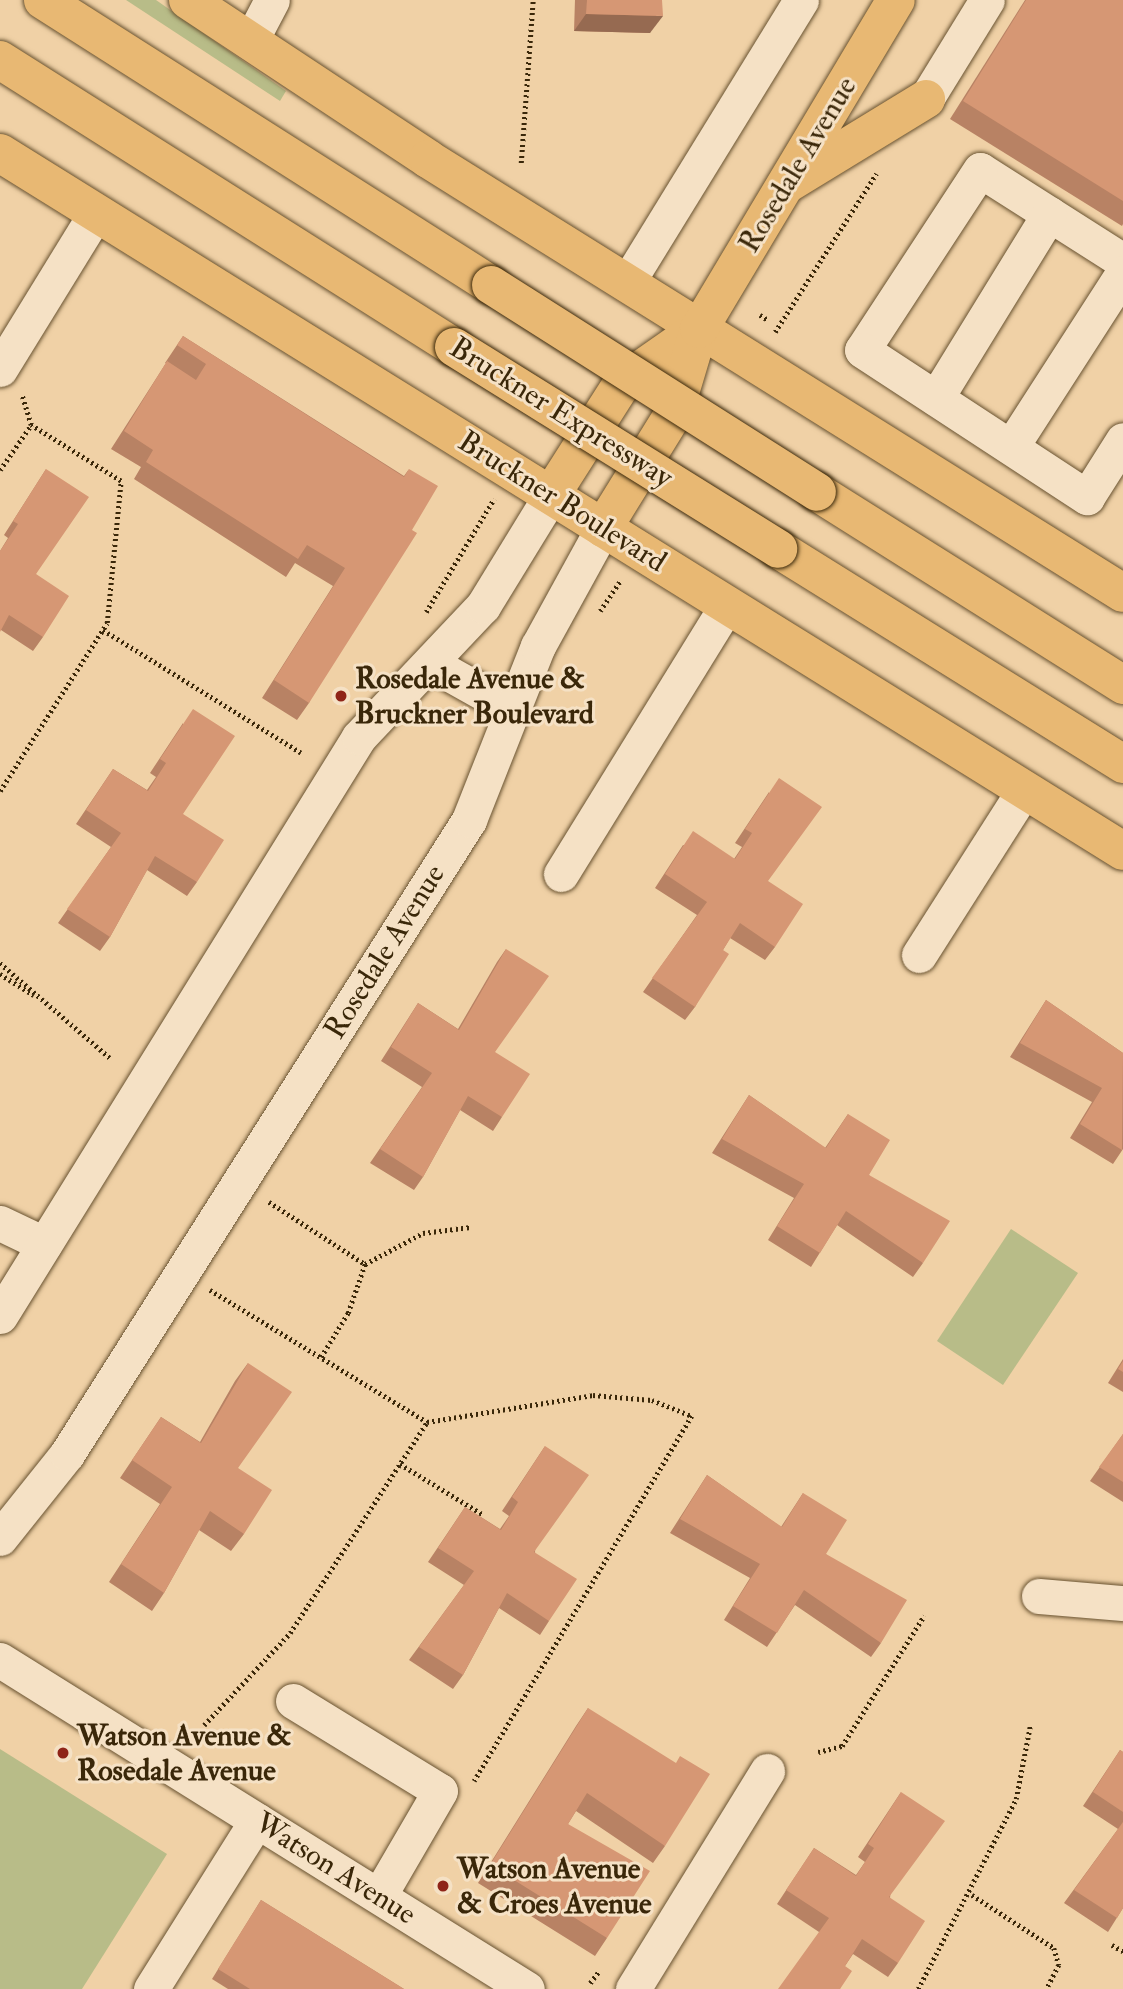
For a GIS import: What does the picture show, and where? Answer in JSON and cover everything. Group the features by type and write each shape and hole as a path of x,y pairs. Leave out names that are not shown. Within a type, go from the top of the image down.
{"main road":[{"path":"43,0 1123,685"},
{"path":"188,0 627,284 1123,593"},
{"name":"Rosedale Avenue","path":"603,528 674,413 699,329 896,0"},
{"name":"Bruckner Expressway","path":"0,60 1123,764"},
{"path":"786,185 926,99"},
{"name":"Bruckner Boulevard","path":"0,153 1123,851"},
{"name":"Rosedale Avenue","path":"551,495 623,382 699,329"},
{"path":"817,492 1123,664"}],"street":[{"path":"250,42 272,0"},
{"path":"627,284 801,0"},
{"path":"926,99 987,0"},
{"path":"1123,261 980,170 862,350 1087,497 1123,440"},
{"path":"0,369 96,213"},
{"path":"936,398 1049,214"},
{"path":"1011,447 1123,273"},
{"name":"Rosedale Avenue","path":"0,1316 359,737 432,664 482,606 551,495"},
{"name":"Rosedale Avenue","path":"0,1538 67,1454 469,820 538,646 603,528"},
{"path":"561,874 727,605"},
{"path":"432,664 514,710"},
{"path":"919,956 1024,790"},
{"path":"0,1223 44,1244"},
{"path":"1039,1596 1123,1603"},
{"name":"Watson Avenue","path":"0,1660 527,1989"},
{"path":"293,1701 440,1791 379,1896"},
{"path":"633,1989 767,1771"},
{"path":"152,1989 257,1820"}],"path":[{"path":"521,163 533,0"},
{"path":"760,315 768,320"},
{"path":"0,470 31,425 121,481 103,630 0,791"},
{"path":"103,630 301,753"},
{"path":"0,963 110,1058"},
{"path":"0,974 46,1003"},
{"path":"260,1195 365,1264"},
{"path":"321,1357 348,1313 365,1264 423,1233 471,1227"},
{"path":"208,1289 427,1422 593,1395 652,1400 692,1416 467,1792"},
{"path":"204,1725 290,1633 427,1422"},
{"path":"400,1464 482,1514"},
{"path":"818,1752 842,1746 924,1616"},
{"path":"919,1989 972,1895 1016,1799 1030,1726"},
{"path":"972,1895 1054,1948 1059,1965 1047,1989"},
{"path":"1112,1945 1123,1951"},
{"path":"590,1983 599,1971"}],"green space":[{"path":"126,0 156,0 286,91 280,101"},
{"path":"1011,1229 1078,1273 1003,1385 937,1341"},
{"path":"0,1749 167,1854 82,1989 0,1989"}],"building":[{"path":"587,0 662,0 663,16 586,14"},
{"path":"1026,0 1123,0 1123,201 963,101"},
{"path":"183,336 404,477 409,469 438,486 412,530 417,533 309,703 274,680 345,568 307,545 298,559 146,462 153,450 124,431 167,361 196,380 206,364 177,345"},
{"path":"46,469 89,497 36,574 69,596 43,637 9,615 0,632 0,551 18,524 13,521"},
{"path":"193,709 235,736 183,814 224,840 197,882 155,856 110,937 67,909 121,833 86,810 113,769 148,791 166,763 160,759"},
{"path":"779,778 822,807 768,881 803,904 775,947 740,923 723,950 729,954 695,1007 652,978 707,902 665,874 693,831 735,859 752,833 745,829"},
{"path":"506,949 549,976 495,1052 530,1074 502,1117 468,1096 423,1177 380,1149 432,1073 391,1047 418,1003 459,1030"},
{"path":"1046,1000 1123,1053 1122,1150 1080,1124 1102,1088 1020,1043"},
{"path":"749,1095 826,1148 848,1114 890,1140 869,1175 950,1221 923,1263 846,1211 820,1253 777,1226 804,1184 722,1139"},
{"path":"248,1363 292,1392 238,1468 272,1490 244,1534 210,1511 164,1593 121,1564 172,1487 132,1460 161,1417 201,1443"},
{"path":"1123,1434 1123,1482 1099,1467"},
{"path":"545,1446 589,1475 534,1552 577,1579 549,1621 507,1593 463,1675 419,1647 474,1571 438,1548 465,1507 501,1530 518,1502 512,1497"},
{"path":"707,1475 782,1527 803,1493 847,1520 826,1554 907,1600 881,1643 804,1590 777,1633 733,1606 760,1564 680,1519"},
{"path":"588,1708 676,1763 680,1756 710,1774 665,1846 587,1793 568,1824 650,1871 607,1938 490,1865"},
{"path":"1120,1750 1123,1752 1123,1812 1093,1792"},
{"path":"901,1792 945,1821 889,1897 925,1921 898,1963 862,1939 845,1966 852,1971 840,1989 778,1989 829,1918 786,1890 814,1848 856,1876 874,1848 868,1844"},
{"path":"1123,1822 1123,1908 1117,1918 1074,1890"},
{"path":"261,1900 404,1989 250,1989 218,1969"}],"place":[{"name":"Rosedale Avenue & Bruckner Boulevard","path":"341,696"},
{"name":"Watson Avenue & Rosedale Avenue","path":"63,1753"},
{"name":"Watson Avenue & Croes Avenue","path":"443,1886"}]}
